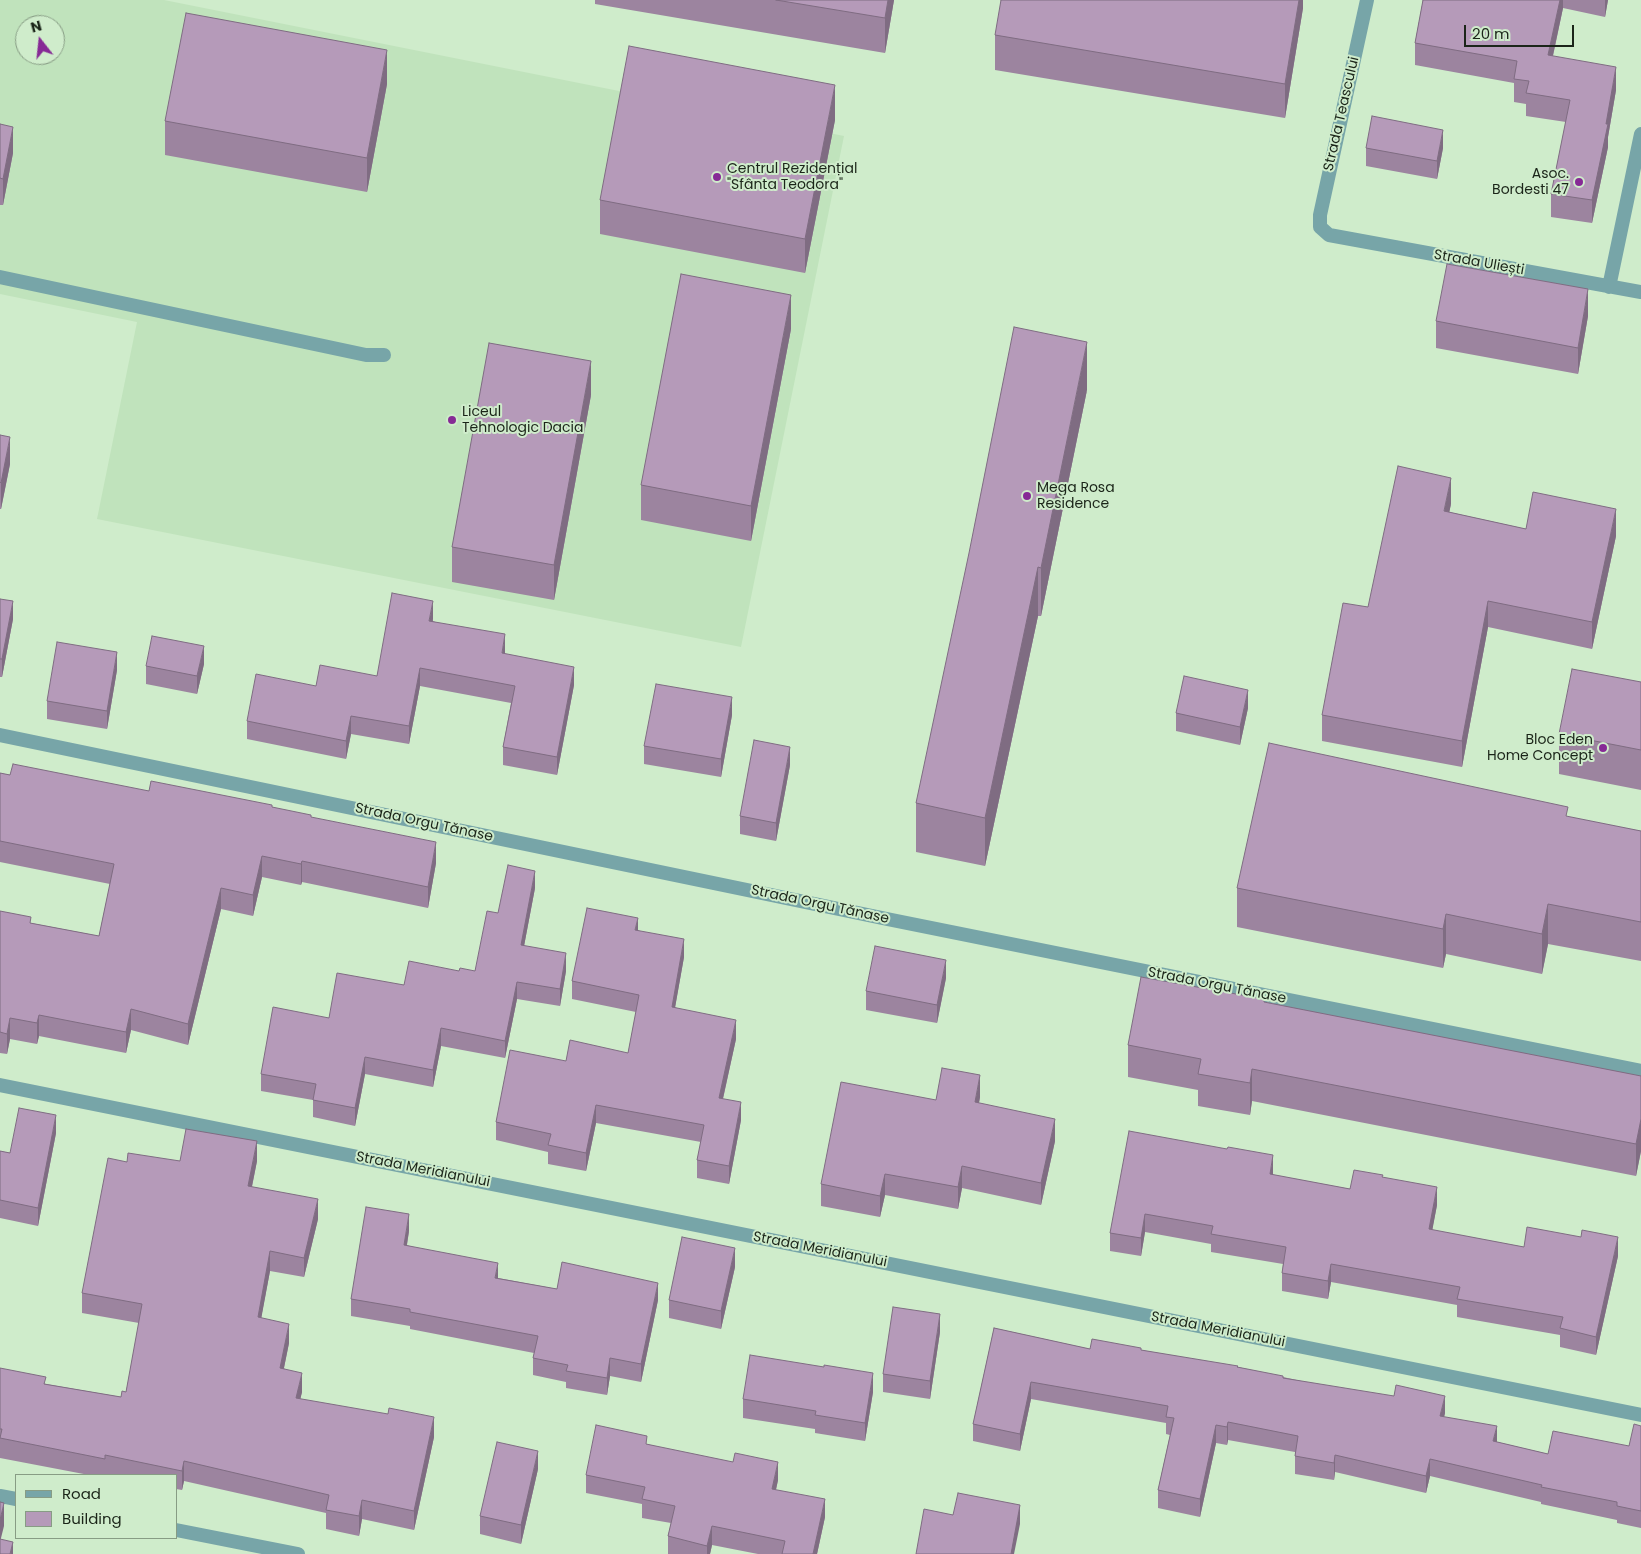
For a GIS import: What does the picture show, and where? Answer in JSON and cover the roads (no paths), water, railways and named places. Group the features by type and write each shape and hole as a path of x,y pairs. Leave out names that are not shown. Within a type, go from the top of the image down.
{"street":[{"name":"Strada Teascului","path":"1320,227 1320,215 1367,0"},
{"path":"1609,286 1641,134"},
{"name":"Strada Uliești","path":"1320,227 1329,235 1641,292"},
{"path":"0,277 366,355 384,355"},
{"name":"Strada Orgu Tănase","path":"0,735 887,919 1641,1071"},
{"name":"Strada Meridianului","path":"0,1085 1641,1415"},
{"path":"0,1496 15,1499"},
{"path":"178,1530 298,1554"}],"place":[{"name":"Centrul Rezidențial \"Sfânta Teodora\"","path":"717,177"},
{"name":"Asoc. Bordesti 47","path":"1579,182"},
{"name":"Liceul Tehnologic Dacia","path":"452,420"},
{"name":"Mega Rosa Residence","path":"1027,496"},
{"name":"Bloc Eden Home Concept","path":"1603,748"}]}
